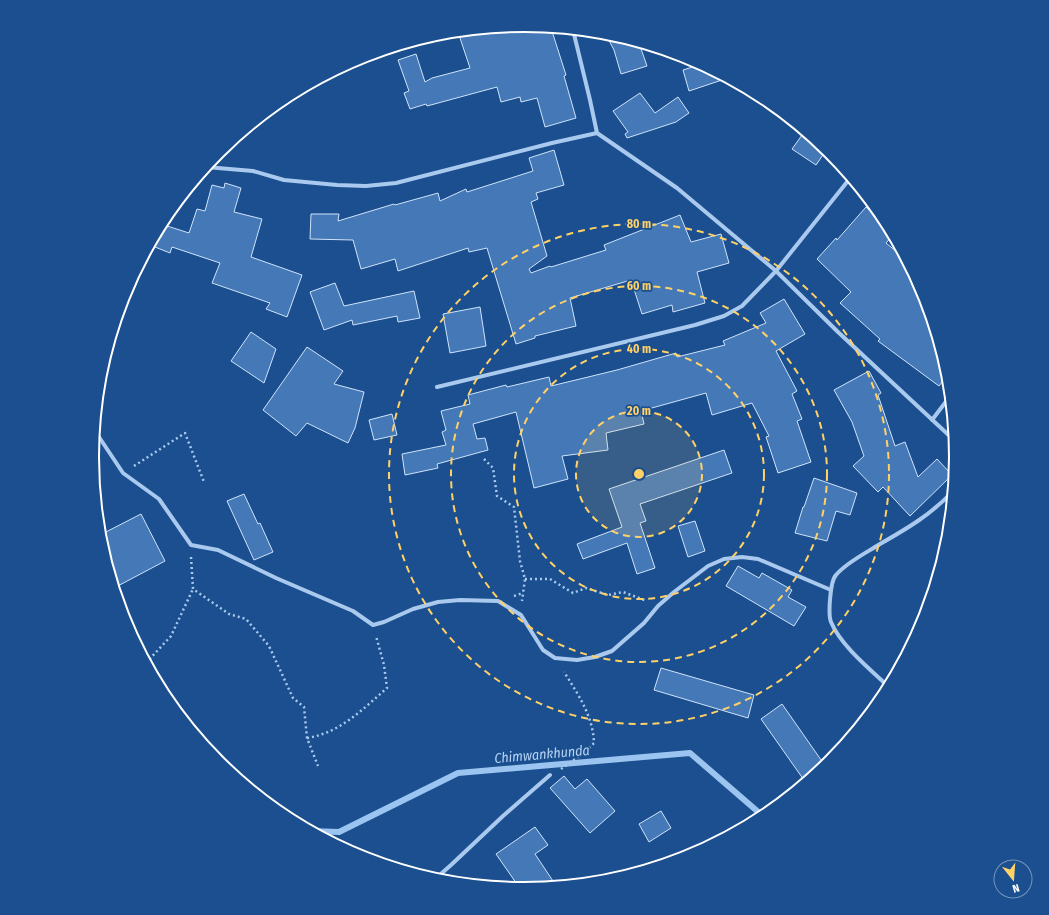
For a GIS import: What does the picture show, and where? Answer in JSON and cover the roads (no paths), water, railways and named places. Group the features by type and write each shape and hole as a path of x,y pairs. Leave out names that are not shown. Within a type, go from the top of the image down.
{"street":[{"path":"573,35 597,133 677,188 776,271 838,332 949,436"},
{"path":"214,168 253,171 284,180 366,186 396,183 597,133"},
{"path":"437,387 695,325 724,316 742,306 776,271 848,181"},
{"path":"932,420 946,402"},
{"path":"100,438 123,473 159,499 191,545 218,550 276,578 354,611 373,625 384,622 413,609 438,602 498,601 521,615 544,650 555,658 578,660 595,657 612,651 644,623 658,606 708,566 724,559 742,557 758,559 831,590"},
{"path":"885,683 846,645 830,621 831,590 835,576 848,564 919,521 940,505 948,497"},
{"path":"440,875 550,774"}],"waterway":[{"name":"Chimwankhunda","path":"322,831 339,832 458,773 690,753 759,812"}]}
